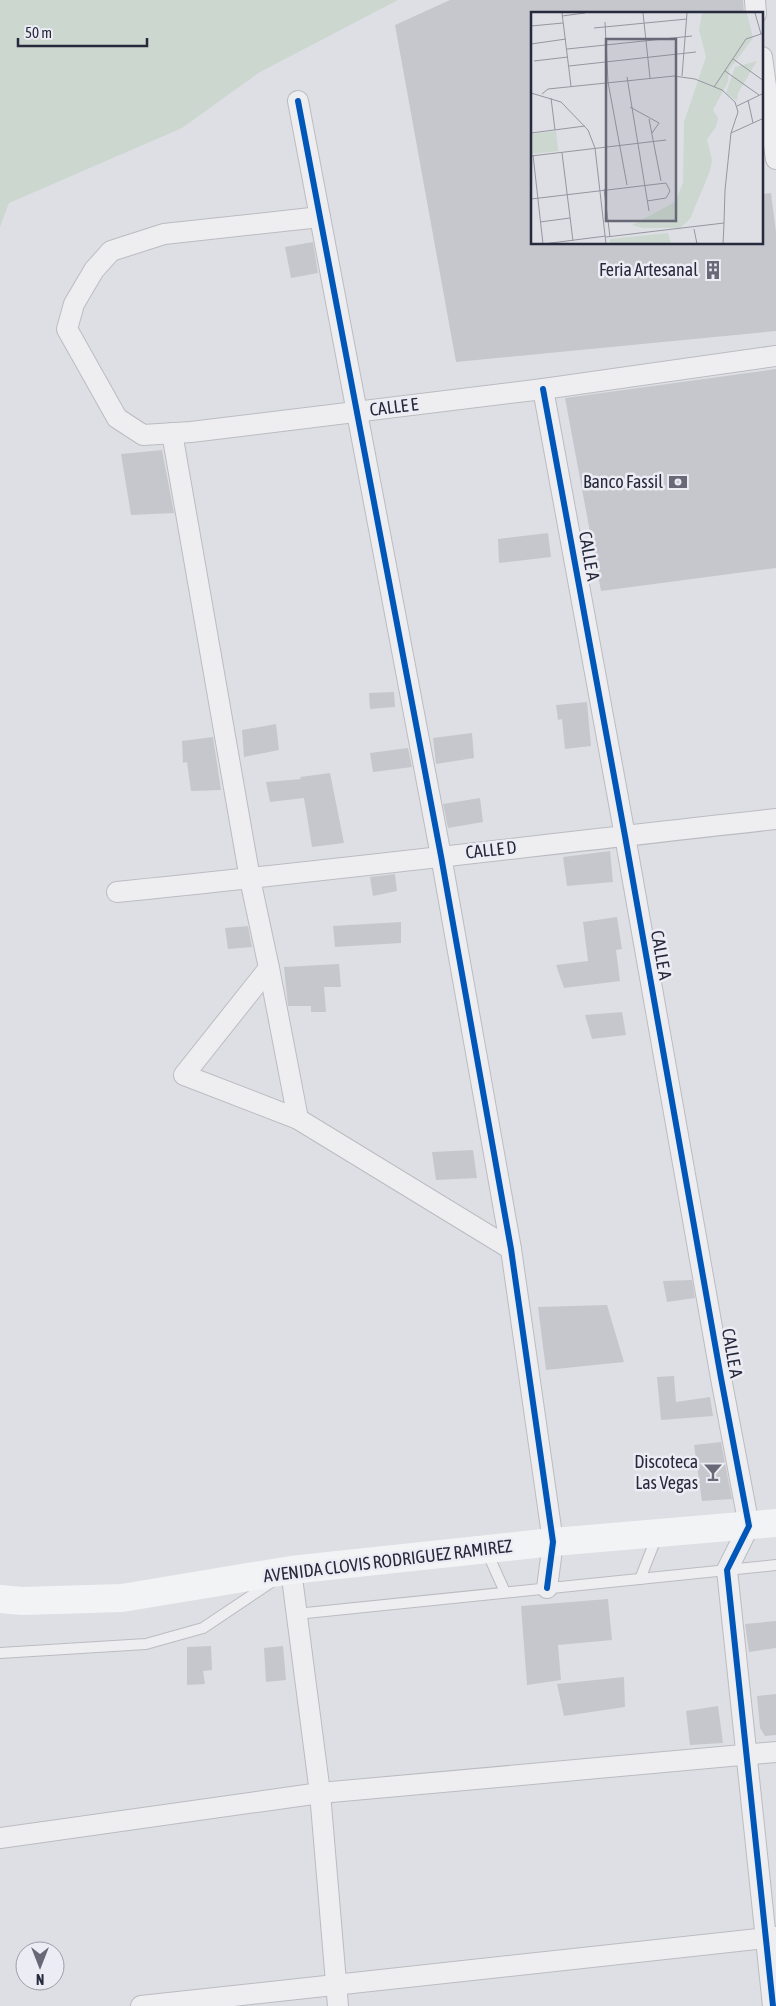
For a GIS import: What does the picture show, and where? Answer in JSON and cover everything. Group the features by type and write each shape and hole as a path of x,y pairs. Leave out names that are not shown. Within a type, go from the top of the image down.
{"main road":[{"name":"AVENIDA CLOVIS RODRIGUEZ RAMIREZ","path":"0,1598 22,1601 122,1598 290,1570 553,1542 776,1523"}],"street":[{"path":"764,72 776,159"},
{"path":"298,101 441,856 512,1249 553,1542 548,1588"},
{"name":"CALLE E","path":"320,216 164,234 111,251 94,270 74,304 67,329 117,418 143,435 172,433 543,389 776,356"},
{"name":"CALLE A","path":"543,389 625,836 720,1378 749,1526"},
{"path":"172,433 250,879 298,1119"},
{"name":"CALLE D","path":"117,892 250,879 441,856 776,820"},
{"path":"269,968 184,1075 298,1119 512,1249"},
{"path":"749,1526 727,1570 748,1756 772,1937 773,2006"},
{"path":"290,1570 320,1794 338,2006"},
{"path":"0,1838 320,1794 776,1752"},
{"path":"141,2006 772,1937"}],"lane":[{"path":"640,1579 658,1533"},
{"path":"486,1549 505,1592"},
{"path":"296,1614 776,1565"},
{"path":"0,1653 146,1644 203,1628 290,1570"}],"shaded area":[{"path":"0,0 398,0 260,72 182,128 9,203 0,227"}],"building":[{"path":"450,0 743,0 744,12 531,12 531,245 764,245 764,194 771,193 776,232 776,331 456,362 395,25"},
{"path":"313,242 318,273 291,278 285,247"},
{"name":"Banco Fassil","path":"776,369 776,568 601,591 565,398"},
{"path":"162,450 174,513 131,515 121,454"},
{"path":"548,533 551,557 499,563 498,539"},
{"path":"394,692 395,707 370,709 369,693"},
{"path":"587,702 591,746 565,749 562,719 558,720 556,705"},
{"path":"276,724 279,750 244,757 242,730"},
{"path":"472,733 474,758 436,764 433,738"},
{"path":"213,737 221,790 191,791 187,762 183,763 182,741"},
{"path":"408,748 412,767 373,772 370,753"},
{"path":"330,773 344,843 312,847 304,798 270,802 266,782 301,779 300,777"},
{"path":"480,798 483,822 448,828 443,804"},
{"path":"610,851 613,882 567,886 563,857"},
{"path":"395,874 397,891 373,896 370,877"},
{"path":"617,917 622,949 616,950 620,981 564,988 556,965 588,961 583,922"},
{"path":"401,922 401,943 335,947 333,926"},
{"path":"248,926 252,947 228,949 225,928"},
{"path":"339,964 341,987 324,987 326,1012 311,1012 311,1006 288,1006 284,967"},
{"path":"622,1012 626,1035 592,1039 585,1015"},
{"path":"473,1150 477,1178 436,1180 432,1152"},
{"path":"692,1280 695,1298 667,1302 663,1281"},
{"path":"607,1305 624,1362 546,1370 538,1307"},
{"path":"674,1376 676,1402 710,1397 713,1416 661,1420 657,1377"},
{"name":"Discoteca Las Vegas","path":"721,1442 732,1499 702,1501 694,1445"},
{"path":"608,1599 612,1640 558,1645 561,1680 527,1685 521,1606"},
{"path":"776,1621 776,1648 749,1652 745,1624"},
{"path":"211,1646 212,1670 203,1671 205,1684 187,1685 187,1647"},
{"path":"283,1646 286,1680 266,1682 264,1648"},
{"path":"624,1677 625,1707 564,1716 557,1684"},
{"path":"776,1694 776,1735 765,1736 760,1728 757,1696"},
{"path":"718,1706 723,1743 690,1745 686,1711"}],"cycle path":[{"path":"298,101 441,856 511,1249 553,1542 547,1588"},
{"path":"543,389 749,1526 727,1570 773,2006"}],"place":[{"name":"Feria Artesanal","path":"713,270"},
{"name":"Banco Fassil","path":"678,482"},
{"name":"Discoteca Las Vegas","path":"713,1472"}]}
